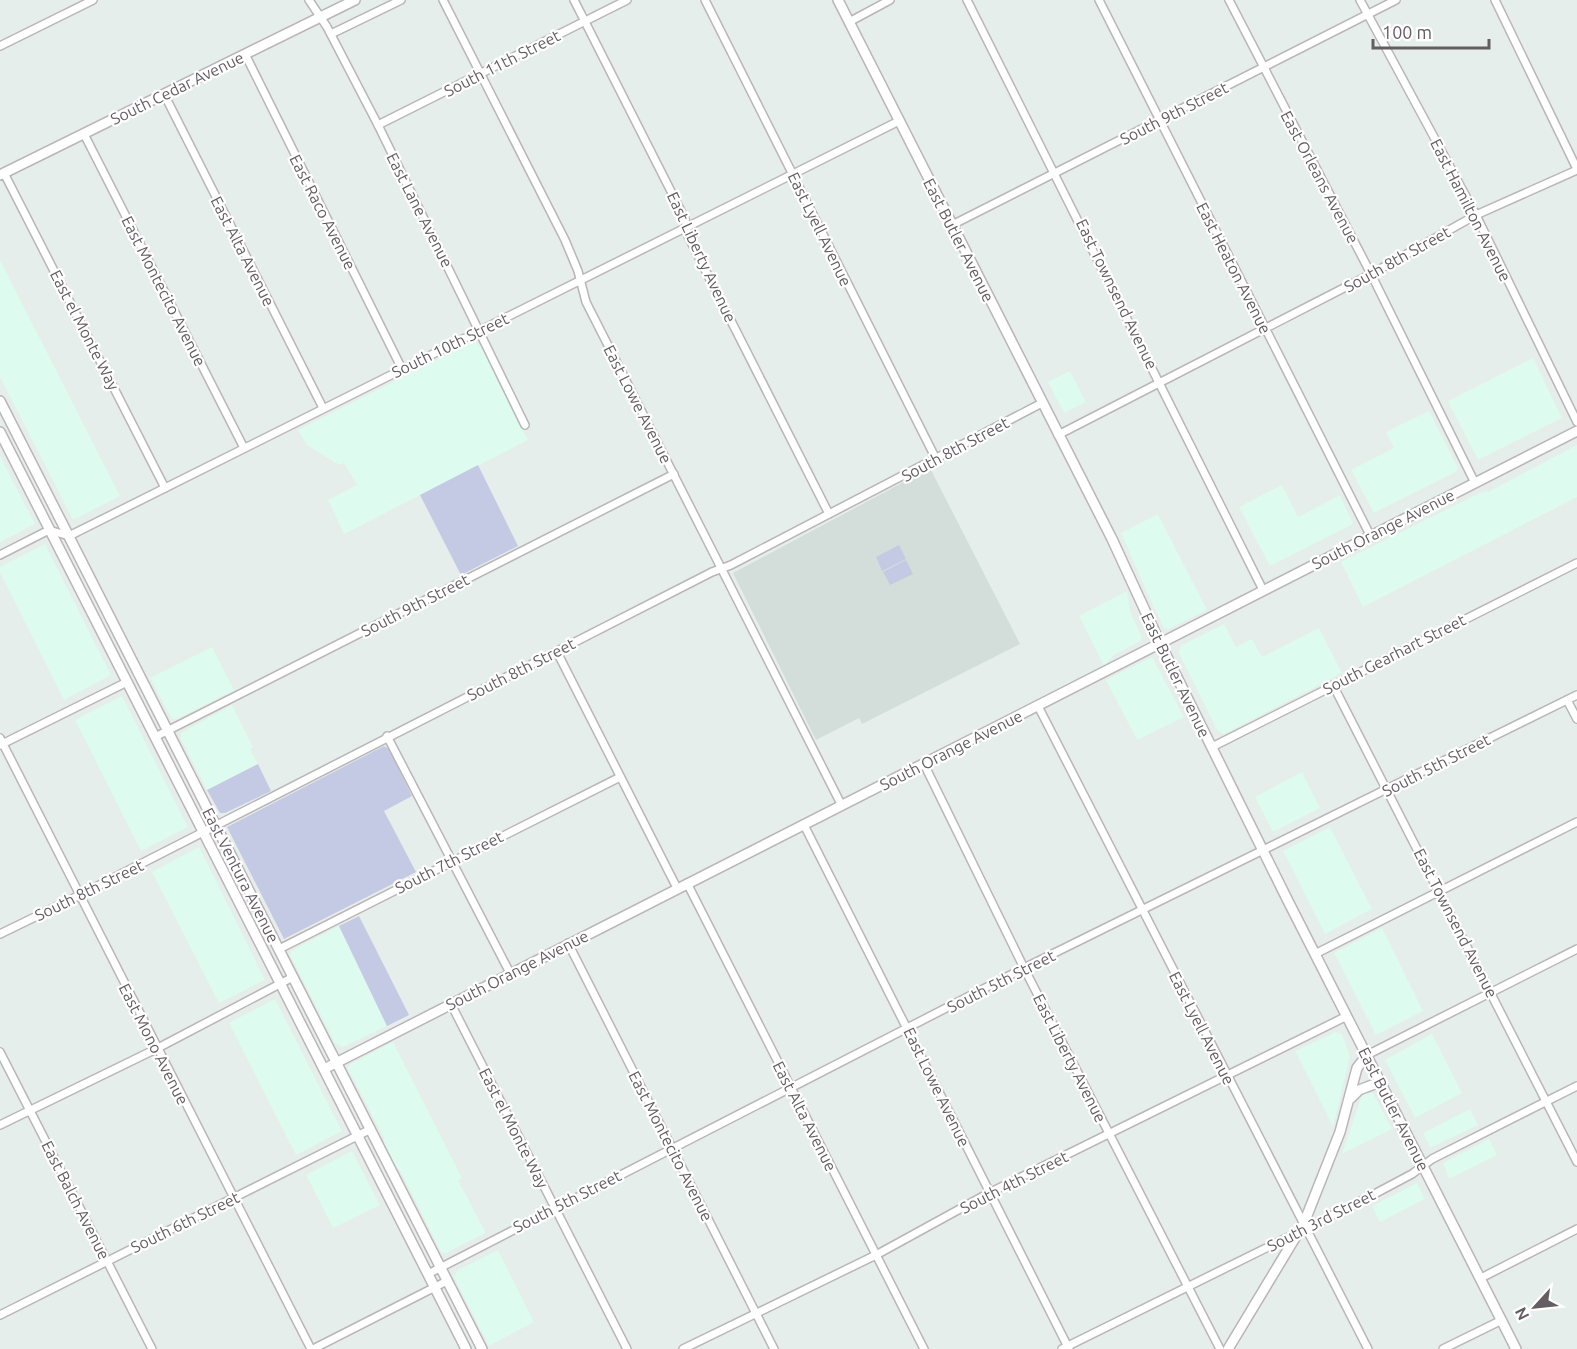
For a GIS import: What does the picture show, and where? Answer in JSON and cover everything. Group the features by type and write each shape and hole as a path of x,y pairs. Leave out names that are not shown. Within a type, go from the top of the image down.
{"street":[{"path":"0,46 93,0"},
{"name":"East Lane Avenue","path":"309,0 331,34 378,125 525,425"},
{"name":"South Cedar Avenue","path":"2,174 355,0"},
{"path":"331,34 401,0"},
{"name":"East Lowe Avenue","path":"443,0 565,240 586,302 842,806"},
{"name":"East Liberty Avenue","path":"574,0 685,219 688,236 829,514"},
{"name":"South 11th Street","path":"378,125 627,0"},
{"name":"East Lyell Avenue","path":"705,0 936,459"},
{"name":"East Butler Avenue","path":"838,0 1112,539 1160,643 1264,852 1516,1349"},
{"path":"849,22 890,0"},
{"name":"East Townsend Avenue","path":"967,0 1056,172 1263,590"},
{"name":"East Heaton Avenue","path":"1099,0 1370,535"},
{"name":"East Orleans Avenue","path":"1229,0 1371,274 1475,483"},
{"name":"East Hamilton Avenue","path":"1360,0 1476,215 1577,422"},
{"name":"South 9th Street","path":"952,225 1396,0"},
{"path":"1495,0 1577,169"},
{"name":"East Raco Avenue","path":"245,54 402,369"},
{"name":"East Alta Avenue","path":"164,94 323,408"},
{"name":"South 10th Street","path":"69,536 899,121"},
{"name":"East Montecito Avenue","path":"84,134 244,448"},
{"name":"South 8th Street","path":"1058,435 1371,274 1476,215 1577,169"},
{"name":"East el Monte Way","path":"2,174 165,488"},
{"name":"East Ventura Avenue","path":"0,401 482,1349"},
{"name":"South 8th Street","path":"0,934 829,514 1042,403"},
{"name":"South Orange Avenue","path":"324,1069 335,1061 842,806 1577,431"},
{"name":"East Ventura Avenue","path":"0,432 466,1349"},
{"name":"South 9th Street","path":"155,737 674,474"},
{"path":"0,555 50,530 69,536"},
{"name":"South Gearhart Street","path":"1212,747 1577,563"},
{"path":"556,652 677,888"},
{"path":"1,742 127,681"},
{"name":"East Townsend Avenue","path":"1333,685 1577,1162"},
{"name":"South 5th Street","path":"428,1274 554,1207 1024,968 1264,852 1577,695"},
{"path":"1567,700 1577,719"},
{"name":"East Lyell Avenue","path":"1038,706 1144,910 1226,1077 1368,1349"},
{"path":"387,736 510,973"},
{"name":"East Mono Avenue","path":"1,742 233,1199 312,1349"},
{"name":"East Liberty Avenue","path":"924,764 1024,968 1220,1349"},
{"name":"South 7th Street","path":"279,949 620,777"},
{"path":"1315,954 1577,822"},
{"name":"East Lowe Avenue","path":"804,825 908,1028 1066,1348"},
{"name":"East Alta Avenue","path":"687,883 924,1349"},
{"name":"East Montecito Avenue","path":"568,943 774,1349"},
{"path":"1228,1349 1304,1227 1330,1161 1357,1068 1367,1055 1577,949"},
{"path":"0,1125 293,977"},
{"name":"East el Monte Way","path":"451,1004 627,1349"},
{"name":"South 4th Street","path":"683,1349 876,1255 989,1193 1347,1016"},
{"name":"East Balch Avenue","path":"0,1052 152,1349"},
{"path":"1349,1100 1359,1090 1380,1082"},
{"name":"South 3rd Street","path":"1066,1348 1577,1086"},
{"name":"South 6th Street","path":"0,1315 371,1129"},
{"path":"1481,1278 1577,1229"},
{"path":"312,1349 447,1281"},
{"path":"1443,1349 1502,1320"}],"shaded area":[{"path":"0,260 120,496 73,520 0,377"},
{"path":"474,341 482,347 528,440 344,534 328,500 357,485 344,463 339,465 307,445 298,430"},
{"path":"1533,358 1562,418 1478,460 1448,401"},
{"path":"1070,371 1086,402 1064,413 1048,382"},
{"path":"1429,411 1458,468 1456,472 1374,513 1351,470 1394,448 1386,432"},
{"path":"1577,445 1577,497 1363,607 1341,562 1480,493 1490,491"},
{"path":"0,456 35,524 0,542"},
{"path":"478,465 518,546 461,575 420,495"},
{"path":"930,468 1020,644 862,724 859,718 816,740 733,573"},
{"path":"1282,485 1298,517 1340,495 1353,524 1270,566 1239,507"},
{"path":"1158,514 1207,610 1169,629 1164,628 1121,533"},
{"path":"45,544 111,675 64,700 0,573 0,567"},
{"path":"899,545 906,559 882,571 876,557"},
{"path":"906,560 913,574 890,585 883,572"},
{"path":"1127,591 1130,611 1142,638 1139,642 1114,655 1104,666 1079,616"},
{"path":"1224,624 1236,647 1252,639 1262,657 1319,628 1342,673 1224,734 1217,730 1179,653 1180,646"},
{"path":"212,647 234,690 177,719 172,719 150,678"},
{"path":"1152,657 1184,717 1137,740 1106,680"},
{"path":"122,696 188,827 141,851 75,720"},
{"path":"232,705 253,747 250,749 258,764 207,790 181,739 181,733"},
{"path":"384,746 389,749 412,796 384,811 416,872 284,939 227,827"},
{"path":"258,764 271,791 225,813 220,813 207,790"},
{"path":"1302,772 1320,808 1273,832 1255,797"},
{"path":"1330,827 1372,909 1325,934 1283,851"},
{"path":"199,847 265,980 219,1003 152,872"},
{"path":"359,916 409,1015 387,1026 339,926"},
{"path":"339,926 387,1026 343,1047 335,1043 290,955 291,951"},
{"path":"1382,928 1423,1011 1376,1035 1334,953"},
{"path":"275,999 342,1131 296,1155 229,1023"},
{"path":"1336,1032 1342,1034 1350,1056 1333,1127 1295,1051"},
{"path":"1432,1034 1462,1093 1415,1118 1385,1060"},
{"path":"393,1042 462,1178 458,1180 486,1233 446,1253 441,1252 401,1172 392,1162 384,1146 384,1138 348,1069 349,1065"},
{"path":"1363,1092 1373,1093 1392,1129 1342,1154"},
{"path":"1470,1109 1478,1125 1430,1148 1423,1133"},
{"path":"1489,1139 1497,1155 1449,1179 1443,1163"},
{"path":"352,1151 380,1205 333,1228 306,1175"},
{"path":"1417,1183 1425,1199 1380,1222 1372,1206"},
{"path":"498,1250 534,1322 489,1346 454,1277 458,1270"}]}
